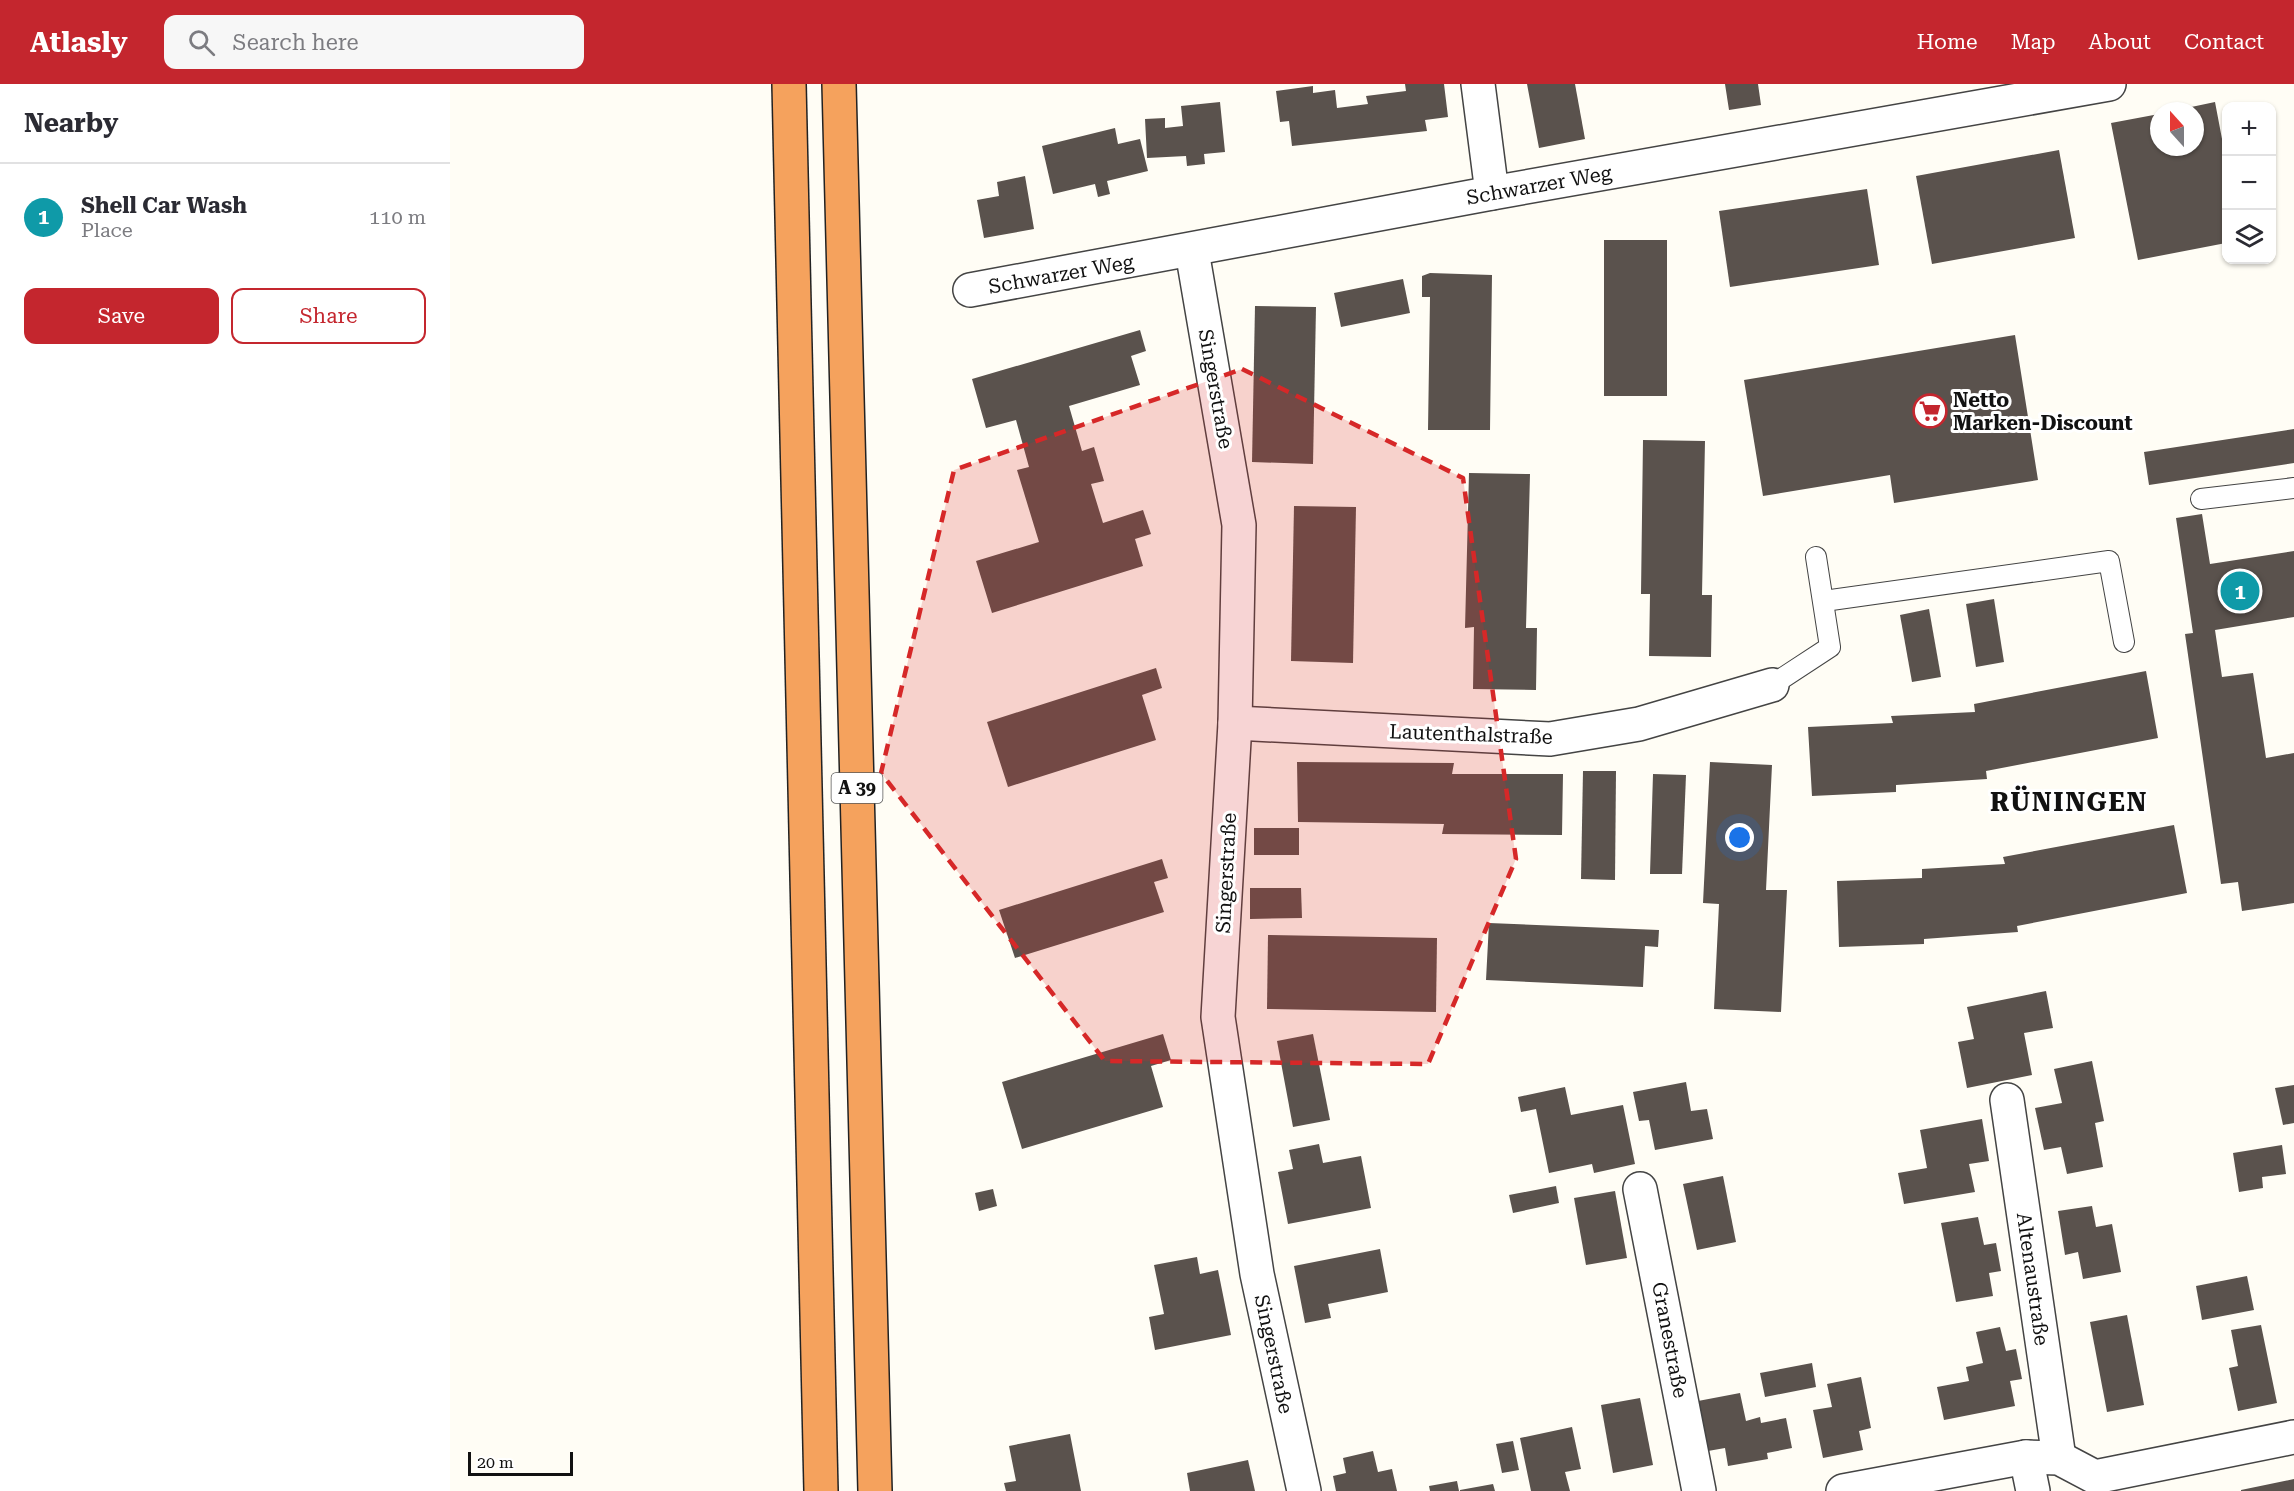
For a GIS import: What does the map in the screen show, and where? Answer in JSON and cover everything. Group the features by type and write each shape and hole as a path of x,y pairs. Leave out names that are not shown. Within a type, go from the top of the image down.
{"highway":[{"name":"A 39","path":"789,84 821,1491"},
{"name":"A 39","path":"839,84 875,1491"}],"street":[{"path":"1478,84 1491,193"},
{"name":"Schwarzer Weg","path":"970,290 1192,251 1491,193 2109,84"},
{"name":"Singerstraße","path":"1192,251 1239,525 1235,723 1218,1017 1257,1274 1304,1491"},
{"name":"Lautenthalstraße","path":"1235,723 1550,739 1639,724 1772,685"},
{"name":"Altenaustraße","path":"2007,1100 2059,1458"},
{"name":"Granestraße","path":"1640,1189 1699,1491"},
{"path":"1843,1491 2026,1457 2059,1458 2095,1477 2294,1437"},
{"path":"2026,1457 2033,1491"}],"lane":[{"path":"2201,499 2294,488"},
{"path":"1772,685 1830,647 1816,557"},
{"path":"1824,602 2109,561 2124,642"}],"highlighted area":[{"path":"1242,369 1463,478 1516,859 1428,1064 1105,1061 881,773 954,470"}],"building":[{"path":"1405,84 1444,84 1448,117 1425,120 1427,131 1292,146 1289,121 1280,122 1276,91 1313,86 1313,93 1335,90 1337,108 1368,104 1366,96 1406,91"},
{"path":"1527,84 1575,84 1585,139 1539,148"},
{"path":"1725,84 1758,84 1761,105 1729,110"},
{"path":"1220,102 1225,152 1204,154 1205,164 1187,166 1186,156 1147,158 1145,119 1165,118 1165,128 1183,126 1181,106"},
{"path":"2215,102 2222,139 2222,244 2138,260 2111,123 2150,116 2150,156 2204,156 2204,104"},
{"path":"1115,128 1118,144 1140,139 1148,171 1107,181 1110,194 1098,197 1095,184 1053,194 1042,146"},
{"path":"2059,150 2075,238 1932,264 1916,176"},
{"path":"1025,176 1034,229 984,238 977,200 999,196 997,182"},
{"path":"1867,189 1879,265 1730,287 1719,211"},
{"path":"1604,240 1667,240 1667,396 1604,396"},
{"path":"1430,273 1492,275 1490,430 1428,430 1430,297 1422,297 1422,276"},
{"path":"1403,279 1410,313 1341,327 1334,293"},
{"path":"1255,306 1316,307 1313,464 1252,462"},
{"path":"1140,330 1146,351 1131,356 1140,385 1069,406 1082,451 1094,447 1104,481 1091,484 1103,523 1143,510 1151,534 1135,539 1143,566 992,613 976,561 1039,542 1017,470 1029,467 1016,420 986,428 972,379"},
{"path":"2015,335 2038,480 1894,503 1890,475 1763,496 1744,380"},
{"path":"2294,429 2294,463 2149,485 2144,452"},
{"path":"1643,440 1705,441 1702,595 1712,595 1711,657 1649,656 1650,594 1641,594"},
{"path":"1469,473 1530,474 1526,628 1537,628 1536,690 1473,689 1474,627 1465,628"},
{"path":"1294,506 1356,507 1353,663 1291,661"},
{"path":"2202,514 2210,564 2294,551 2294,617 2215,630 2222,677 2253,673 2266,758 2294,753 2294,903 2242,911 2238,882 2221,884 2185,634 2193,633 2176,518"},
{"path":"1994,599 2004,662 1976,667 1966,604"},
{"path":"1929,609 1941,677 1912,682 1900,615"},
{"path":"1156,668 1162,688 1142,695 1156,740 1008,787 987,722"},
{"path":"2146,671 2158,738 1986,771 1987,779 1896,785 1896,792 1812,796 1808,727 1893,723 1891,716 1975,712 1974,704"},
{"path":"1297,762 1454,763 1452,774 1563,774 1562,835 1442,834 1444,824 1298,822"},
{"path":"1710,762 1772,765 1766,890 1787,890 1781,1012 1714,1009 1719,904 1703,903"},
{"path":"1583,771 1616,771 1615,880 1581,879"},
{"path":"1653,774 1686,775 1682,874 1650,874"},
{"path":"2174,825 2187,893 2017,926 2018,932 1924,939 1924,944 1839,947 1837,881 1922,878 1922,869 2005,864 2003,857"},
{"path":"1254,828 1299,828 1299,855 1254,855"},
{"path":"1162,859 1168,878 1154,882 1164,912 1015,958 999,910"},
{"path":"1250,888 1301,888 1302,918 1250,919"},
{"path":"1489,923 1659,930 1658,947 1645,946 1643,987 1486,980"},
{"path":"1268,935 1437,938 1436,1012 1267,1009"},
{"path":"2046,991 2053,1028 2024,1033 2032,1075 1967,1088 1958,1042 1974,1039 1967,1007"},
{"path":"1163,1034 1171,1060 1151,1066 1163,1107 1022,1149 1002,1082"},
{"path":"1313,1034 1330,1120 1293,1127 1277,1041"},
{"path":"2092,1061 2104,1121 2095,1123 2103,1167 2067,1174 2061,1147 2044,1150 2035,1108 2062,1103 2054,1069"},
{"path":"1686,1082 1691,1111 1707,1109 1713,1139 1655,1150 1649,1120 1639,1121 1633,1092"},
{"path":"2294,1085 2294,1123 2283,1125 2275,1088"},
{"path":"1565,1087 1571,1115 1623,1105 1635,1164 1594,1173 1592,1164 1549,1173 1536,1109 1521,1112 1518,1097"},
{"path":"1982,1119 1989,1161 1969,1164 1975,1192 1904,1204 1898,1173 1927,1168 1920,1130"},
{"path":"1319,1144 1323,1163 1361,1156 1371,1208 1288,1224 1278,1172 1293,1169 1289,1150"},
{"path":"2282,1145 2286,1174 2262,1177 2263,1188 2239,1192 2233,1153"},
{"path":"1723,1176 1736,1242 1697,1250 1683,1184"},
{"path":"1556,1186 1559,1203 1513,1213 1509,1195"},
{"path":"993,1189 997,1206 979,1211 975,1193"},
{"path":"1615,1191 1627,1258 1586,1265 1574,1198"},
{"path":"2092,1206 2096,1227 2112,1224 2121,1272 2083,1279 2078,1252 2065,1255 2058,1211"},
{"path":"1978,1217 1984,1245 1996,1243 2001,1271 1989,1273 1993,1296 1956,1302 1941,1223"},
{"path":"1380,1249 1388,1292 1328,1304 1331,1318 1305,1323 1294,1266"},
{"path":"1197,1257 1200,1274 1218,1270 1231,1335 1155,1350 1149,1317 1164,1314 1154,1265"},
{"path":"2247,1276 2254,1310 2202,1320 2196,1286"},
{"path":"2127,1315 2144,1405 2107,1412 2090,1322"},
{"path":"2261,1325 2277,1403 2238,1411 2229,1368 2238,1366 2231,1330"},
{"path":"2000,1327 2006,1351 2016,1349 2022,1379 2010,1381 2015,1406 1944,1420 1937,1387 1969,1381 1966,1367 1983,1363 1976,1332"},
{"path":"1812,1363 1816,1387 1765,1397 1760,1373"},
{"path":"1861,1377 1871,1428 1859,1431 1863,1450 1823,1458 1813,1410 1832,1407 1827,1384"},
{"path":"1740,1393 1746,1421 1760,1417 1761,1423 1786,1418 1792,1448 1767,1453 1768,1459 1728,1466 1725,1448 1708,1451 1698,1401"},
{"path":"1640,1398 1653,1465 1613,1473 1601,1405"},
{"path":"1572,1427 1581,1469 1565,1472 1570,1491 1531,1491 1520,1438"},
{"path":"1070,1434 1081,1491 1006,1491 1004,1483 1016,1481 1009,1446"},
{"path":"1513,1441 1519,1470 1502,1473 1496,1444"},
{"path":"1373,1451 1378,1472 1392,1469 1397,1491 1336,1491 1333,1476 1346,1473 1343,1458"},
{"path":"1248,1460 1255,1491 1190,1491 1187,1473"},
{"path":"2294,1479 2294,1491 2241,1491 2241,1490"},
{"path":"1457,1481 1459,1491 1430,1491 1429,1486"},
{"path":"1493,1484 1495,1491 1460,1491 1460,1490"}],"place":[{"name":"Netto Marken-Discount","path":"1930,411"},
{"name":"Shell Car Wash","path":"2240,591"}],"district":[{"name":"RÜNINGEN","path":"2069,802"}]}
